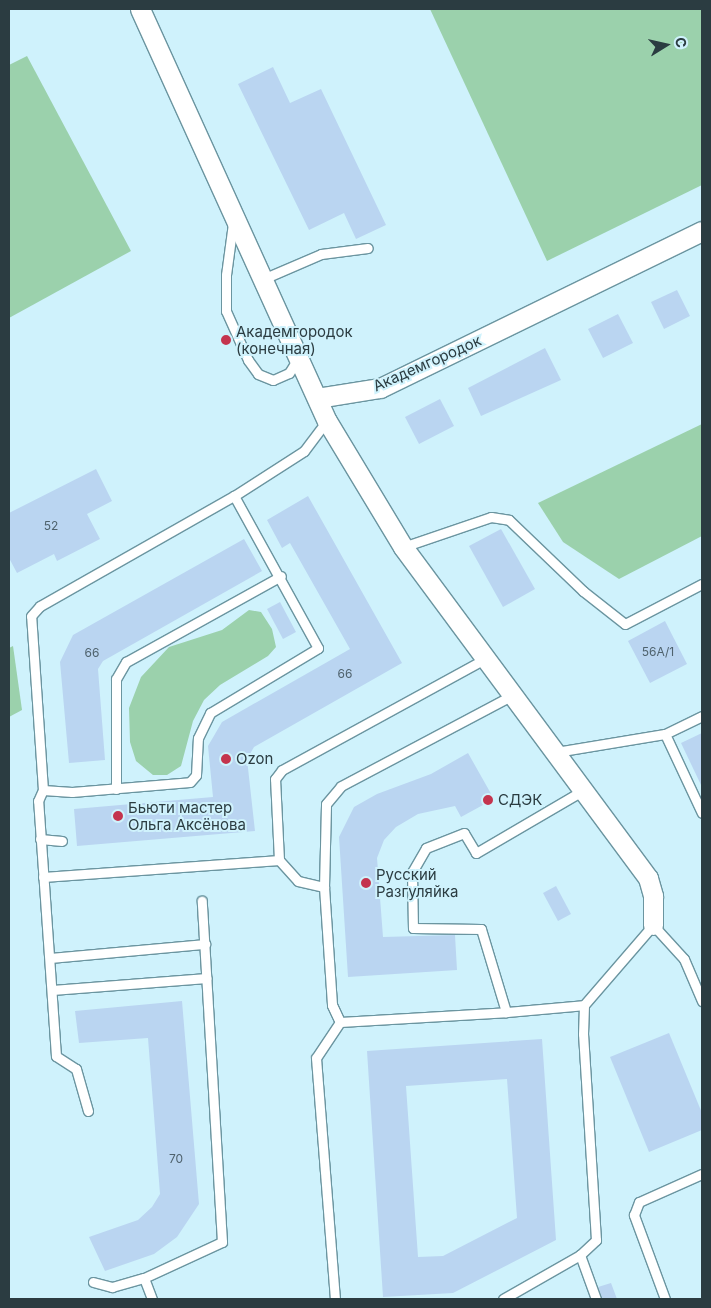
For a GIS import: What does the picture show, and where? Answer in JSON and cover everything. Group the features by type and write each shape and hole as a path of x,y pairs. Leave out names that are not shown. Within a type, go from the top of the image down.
{"street":[{"path":"140,9 327,421 404,547 511,696 648,878 653,896 653,925"},
{"name":"Академгородок","path":"317,398 380,388 702,231"}],"lane":[{"path":"234,216 226,275 226,311 248,360 258,374 273,380 289,373 299,357"},
{"path":"263,280 321,254 368,248"},
{"path":"88,1111 76,1069 56,1056 40,839 38,801 43,790 30,616 40,606 234,496 304,451 327,421"},
{"path":"43,790 116,789 194,780 198,738 210,713 318,648 281,576 234,496"},
{"path":"404,547 491,517 508,520 583,591 625,624 702,584"},
{"path":"116,789 116,678 126,662 281,576"},
{"path":"324,887 298,881 279,860 275,779 282,770 485,659"},
{"path":"340,1022 332,1005 324,887 326,804 341,786 511,696"},
{"path":"554,753 665,734 702,716"},
{"path":"665,734 702,813"},
{"path":"506,1012 481,930 413,928 412,872 426,848 464,833 476,853 582,791"},
{"path":"40,839 62,841"},
{"path":"44,877 279,860"},
{"path":"93,1282 112,1287 144,1278 222,1242 202,901"},
{"path":"504,1299 580,1255 596,1240 583,1034 584,1005 653,925 684,959 702,1000"},
{"path":"50,958 205,944"},
{"path":"52,990 207,978"},
{"path":"340,1022 506,1012 584,1005"},
{"path":"335,1299 316,1058 340,1022"},
{"path":"665,1299 634,1215 638,1202 702,1174"},
{"path":"580,1255 596,1299"},
{"path":"144,1278 152,1299"}],"green space":[{"path":"430,9 702,9 702,185 547,261"},
{"path":"27,56 131,251 9,318 9,65"},
{"path":"702,424 702,536 619,579 563,542 538,503"},
{"path":"249,610 261,612 272,629 276,647 268,656 220,685 204,700 193,721 181,766 167,775 153,775 136,761 130,742 129,708 141,677 169,647 222,630"},
{"path":"13,646 22,710 9,717 9,648"}],"building":[{"path":"273,67 290,103 321,89 386,225 356,239 344,213 309,230 238,84"},
{"path":"677,290 690,316 664,329 651,302"},
{"path":"618,314 633,343 603,358 588,329"},
{"path":"545,348 561,380 481,416 468,388"},
{"path":"440,399 454,426 419,444 405,417"},
{"path":"96,469 112,501 87,514 100,539 57,561 54,554 17,573 9,558 9,513"},
{"path":"308,496 402,663 254,747 247,759 255,831 77,846 74,809 213,797 208,746 222,722 350,649 290,543 282,548 267,520"},
{"path":"501,529 535,589 503,607 469,546"},
{"path":"244,539 262,571 103,661 98,669 105,760 69,763 60,662 73,635"},
{"path":"280,602 296,632 283,639 267,609"},
{"path":"665,621 687,664 650,683 628,641"},
{"path":"702,733 702,787 681,743"},
{"path":"468,753 494,799 461,817 455,806 418,814 396,827 384,840 377,858 383,937 455,935 457,970 348,977 339,837 354,807 377,794 431,774"},
{"path":"556,886 571,914 558,921 543,893"},
{"path":"182,1001 199,1204 177,1237 154,1254 105,1271 89,1237 138,1220 152,1207 160,1194 148,1038 79,1043 75,1011"},
{"path":"669,1033 702,1113 702,1130 649,1152 610,1057"},
{"path":"542,1039 556,1240 453,1293 383,1297 367,1051","holes":["507,1079 517,1218 443,1256 418,1257 406,1086"]},
{"path":"611,1283 617,1299 602,1299 598,1287"}],"place":[{"name":"Академгородок (конечная)","path":"226,340"},
{"name":"Ozon","path":"226,759"},
{"name":"СДЭК","path":"488,800"},
{"name":"Бьюти мастер Oльга Аксёнова","path":"118,816"},
{"name":"Русский Разгуляйка","path":"366,883"}]}
